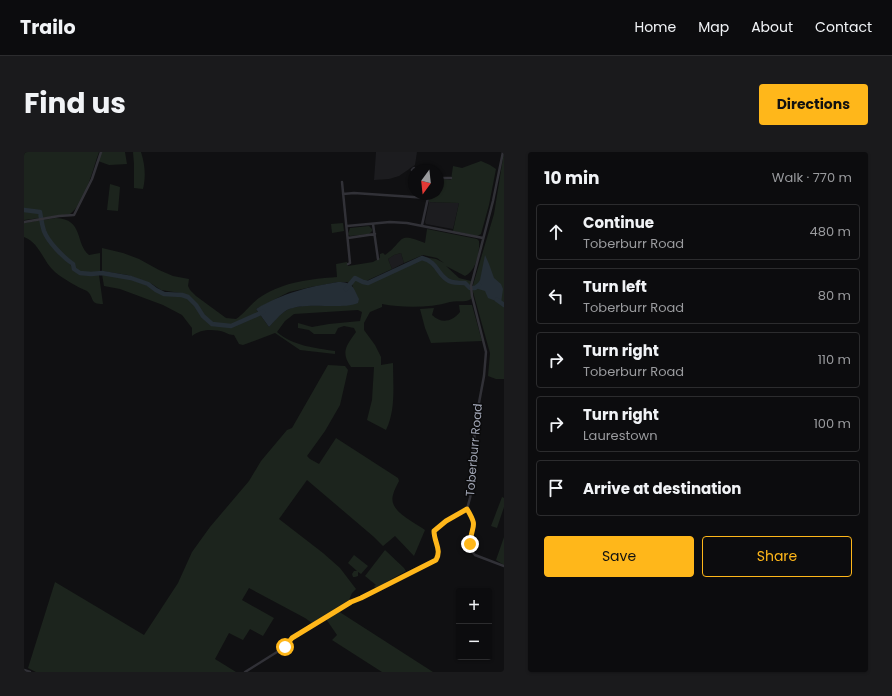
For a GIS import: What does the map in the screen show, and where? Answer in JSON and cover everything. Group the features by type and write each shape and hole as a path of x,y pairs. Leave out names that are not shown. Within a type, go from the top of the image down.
{"street":[{"path":"24,222 74,215 92,179 101,152"},
{"name":"Toberburr Road","path":"245,672 285,647 292,638 351,602 436,560 439,552 434,538 434,531 446,521 467,509 472,488 475,424 484,376 486,352 471,286 493,201 503,152"},
{"path":"444,178 449,179"},
{"path":"342,182 350,263 348,264"},
{"path":"343,194 354,193 408,197"},
{"path":"422,226 428,200"},
{"path":"347,226 390,222 407,223 483,238"},
{"path":"374,224 378,260"},
{"path":"348,238 374,234"},
{"path":"467,509 474,521 470,540 470,549 478,556 484,557 504,566"},
{"path":"24,670 30,672"}],"shaded area":[{"path":"24,152 99,152 84,194 80,202 70,214 42,218 40,212 24,209"},
{"path":"102,152 125,152 127,164 109,165 98,161"},
{"path":"133,152 141,152 145,175 143,189 134,188"},
{"path":"376,152 417,152 415,164 408,164 408,170 399,176 389,179 374,180"},
{"path":"504,152 504,379 496,379 488,376 490,353 473,292 473,285 494,214"},
{"path":"481,161 496,169 489,205 481,234 477,236 453,231 459,203 429,202 429,200 444,200 444,179 451,180 453,166 462,168"},
{"path":"110,184 120,187 118,211 107,210"},
{"path":"429,202 459,203 453,229 426,224 425,222"},
{"path":"24,211 38,213 40,218 24,220"},
{"path":"56,218 65,219 75,227 82,245 89,255 100,253 100,273 93,274 80,272 74,269 74,263 54,245 44,231 43,220"},
{"path":"41,220 43,229 49,241 74,271 86,275 99,275 103,304 94,302 87,291 55,272 47,263 38,248 24,237 24,223"},
{"path":"343,223 344,231 332,233 331,224"},
{"path":"369,226 372,231 369,234 350,236 348,234 350,228"},
{"path":"427,229 477,239 479,241 479,250 475,266 469,274 465,276 446,266 459,278 471,281 471,299 466,301 453,301 425,306 407,307 382,304 382,307 370,312 364,323 364,330 375,345 381,357 381,365 393,363 393,406 386,430 367,420 372,400 374,367 351,367 346,357 346,349 356,332 354,328 344,326 338,328 335,334 314,334 309,330 298,328 298,323 312,327 360,321 362,312 358,310 294,314 285,321 277,332 283,337 297,343 335,351 335,354 300,350 275,333 243,345 239,344 234,335 220,331 203,331 192,336 192,328 182,315 163,305 120,289 104,286 102,274 130,279 151,287 160,293 182,296 187,298 197,307 198,306 188,296 180,293 161,290 152,284 128,275 102,271 102,248 123,253 139,259 173,276 189,279 188,286 196,296 226,318 236,319 258,298 279,287 308,280 337,277 336,264 347,262 348,266 373,262 380,258 380,254 383,253 385,255 405,238 416,239 425,243","holes":["401,253 404,263 423,255 437,258 444,263 436,259 424,257 423,259 366,285 366,281 392,269 388,259","338,282 347,282 353,286 341,306 314,305 293,308 287,310 269,327 256,309 289,292"]},
{"path":"401,253 404,263 392,269 388,259"},
{"path":"485,255 494,278 501,284 503,289 501,303 488,298 485,291 475,288 480,280"},
{"path":"338,282 347,283 352,286 359,299 358,303 346,306 310,306 292,308 282,314 269,327 256,309 266,303 296,291"},
{"path":"459,305 472,305 482,341 431,343 420,309 434,308 432,315 439,320 446,321 454,318 460,312"},
{"path":"328,365 345,366 348,370 340,405 325,431 307,456 319,464 336,438 398,478 399,481 392,501 394,506 403,516 425,530 414,556 395,536 383,546 307,480 279,519 340,568 356,589 352,593 349,600 312,623 249,588 242,600 274,618 263,636 250,629 243,640 229,633 215,659 236,672 36,672 28,668 55,582 144,635 178,583 192,552 210,527 249,481 261,461 287,430 292,428"},
{"path":"502,497 504,498 504,507 497,528 491,526"},
{"path":"504,537 504,565 496,560"},
{"path":"385,550 406,571 376,588 374,586 376,585 365,576"},
{"path":"354,555 368,566 361,574 358,572 358,576 353,577 352,574 354,571 357,571 348,563"},
{"path":"338,611 433,672 382,672 332,640 337,635 326,619"}],"waterway":[{"path":"24,210 40,212 44,231 49,240 61,254 73,264 74,269 80,273 102,273 131,278 148,284 164,294 182,295 188,297 196,305 203,316 212,324 231,326 263,312"},
{"path":"346,289 355,278 368,283 422,258 431,262 449,281 455,283 465,283 470,288 475,288 479,285"},
{"path":"497,300 504,305"}],"route":[{"path":"285,647 292,638 351,602 436,560 439,552 434,538 434,531 446,521 467,509 474,521 470,544"}]}
